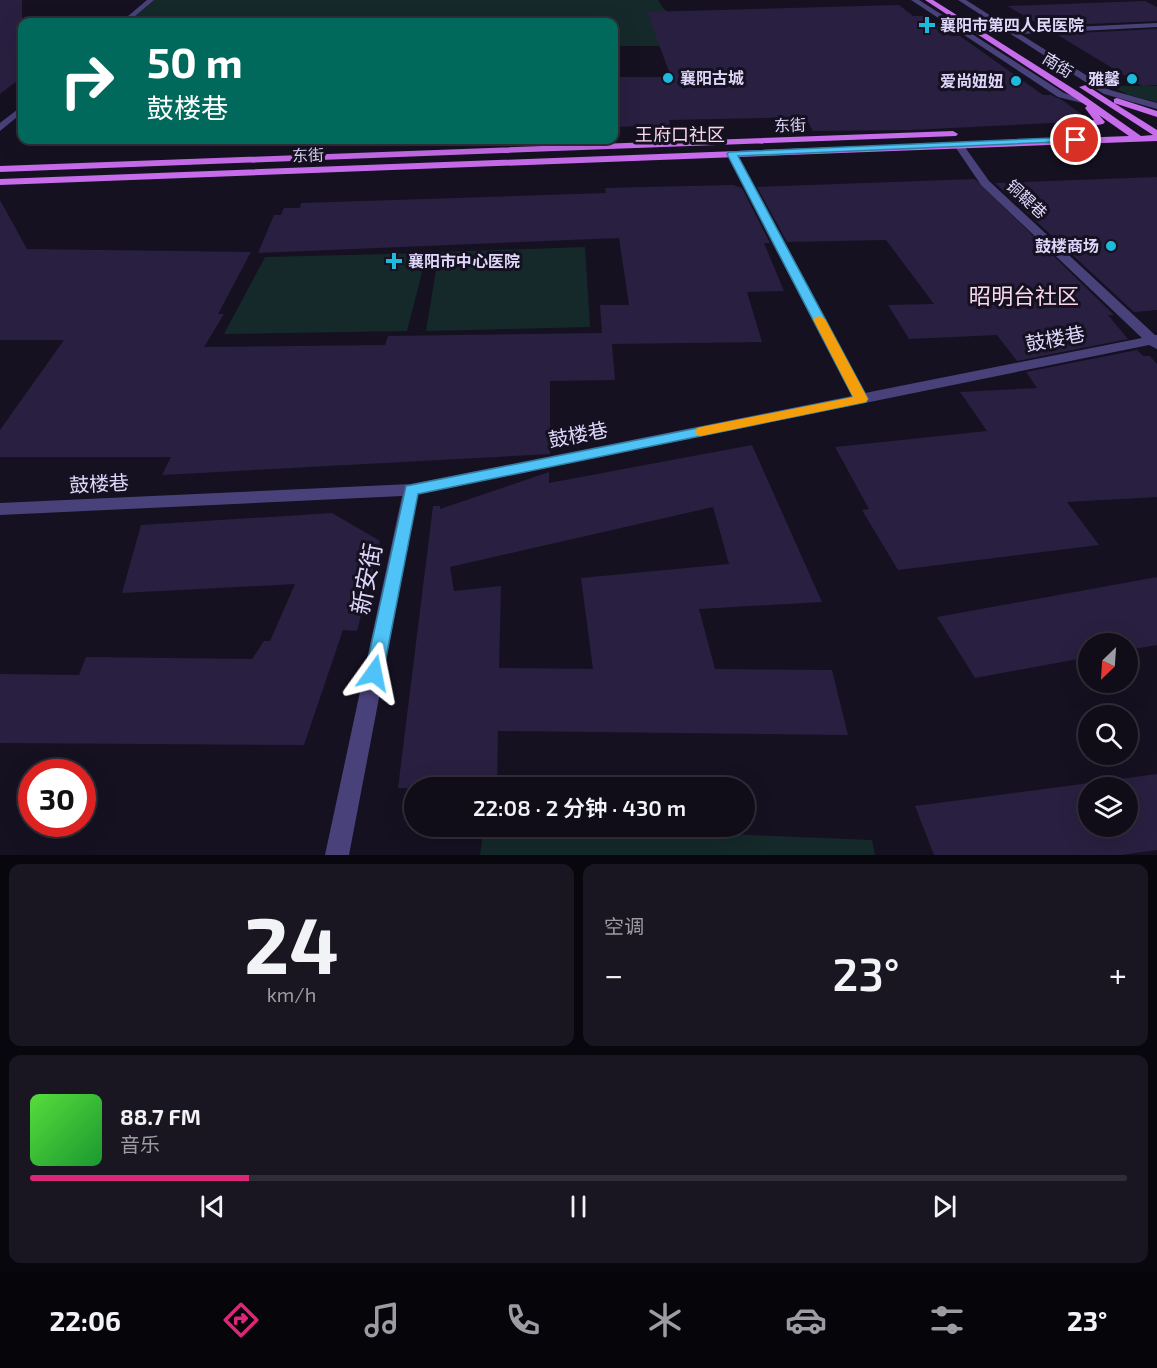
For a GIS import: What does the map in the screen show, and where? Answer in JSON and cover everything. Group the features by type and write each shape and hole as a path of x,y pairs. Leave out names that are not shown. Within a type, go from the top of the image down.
{"main road":[{"name":"南街","path":"928,0 1080,97 1139,139"},
{"name":"南街","path":"946,0 1155,135"},
{"path":"1091,93 1157,114"},
{"path":"1062,130 1100,122 1080,97"},
{"path":"1050,131 1125,129 1155,135"},
{"name":"东街","path":"0,169 966,134"},
{"name":"东街","path":"0,182 1139,139 1155,135"}],"street":[{"path":"129,18 151,0"},
{"path":"914,0 1061,95 1080,97"},
{"path":"961,0 1107,92 1157,106"},
{"path":"997,33 1157,25"},
{"path":"0,128 18,112"},
{"name":"铜鞮巷","path":"959,145 985,183 1155,342"},
{"path":"732,154 861,399"},
{"name":"鼓楼巷","path":"0,509 411,490 1155,342"},
{"name":"新安街","path":"337,855 411,490"}],"green space":[{"path":"151,0 658,0 663,8 707,46 618,46 618,18 129,18"},
{"path":"1110,86 1157,86 1157,102 1129,95"},
{"path":"585,247 590,327 426,331 439,252"},
{"path":"427,253 407,331 224,334 265,257"},
{"path":"755,835 872,840 875,855 480,855 482,837 755,837"}],"building":[{"path":"0,0 22,0 22,18 18,18 18,80 0,94"},
{"path":"1145,1 1157,7 1157,21 1042,26 1007,6"},
{"path":"899,5 913,16 924,16 951,36 960,36 1043,95 1051,95 1062,100 1088,119 1074,122 911,130 813,131 805,117 669,120 670,125 618,127 618,77 671,77 647,12"},
{"path":"1157,29 1157,85 1142,86 1056,34"},
{"name":"鼓楼商场","path":"1157,177 1157,310 1134,312 995,183"},
{"path":"975,179 1114,315 1108,315 1128,339 1017,361 997,335 909,339 888,305 934,304 886,240 787,242 757,187"},
{"path":"733,185 742,188 770,243 764,243 784,291 747,292 762,342 612,344 615,380 550,381 550,454 162,475 171,457 0,457 0,430 64,340 0,340 0,200 27,249 251,252 218,314 224,314 204,347 385,345 388,336 602,333 600,305 629,305 619,238 258,253 274,215 281,215 284,208 300,208 301,203 606,193 605,188"},
{"path":"1137,350 1143,356 1150,356 1157,364 1157,497 1067,502 1099,545 898,570 862,510 869,509 835,447 987,431 960,392 1037,388 1026,372"},
{"path":"752,445 822,602 699,609 715,669 832,670 848,735 498,731 497,777 404,777 404,788 398,788 433,506 440,506 440,509 549,472 549,483","holes":["713,507 729,564 581,578 593,669 499,668 501,586 454,591 450,567"]},
{"path":"332,513 380,541 357,631 343,630 304,745 0,743 0,674 79,675 86,657 252,659 264,641 270,641 295,584 122,593 141,525"},
{"path":"1157,577 1157,645 1138,648 1138,633 1078,633 1078,659 975,678 937,617"},
{"path":"1157,774 1157,850 1121,855 934,855 915,806 1078,784 1078,837 1138,837 1138,777 1134,777"}],"slow traffic":[{"path":"701,431 861,399 819,319"}],"place":[{"name":"襄阳市第四人民医院","path":"927,25"},
{"name":"襄阳古城","path":"668,78"},
{"name":"雅馨","path":"1132,79"},
{"name":"爱尚妞妞","path":"1016,81"},
{"name":"鼓楼商场","path":"1111,246"},
{"name":"襄阳市中心医院","path":"394,261"}],"district":[{"name":"王府口社区","path":"680,135"},
{"name":"昭明台社区","path":"1024,296"}],"route":[{"path":"374,673 411,490 861,399 732,154 1076,140"}]}
